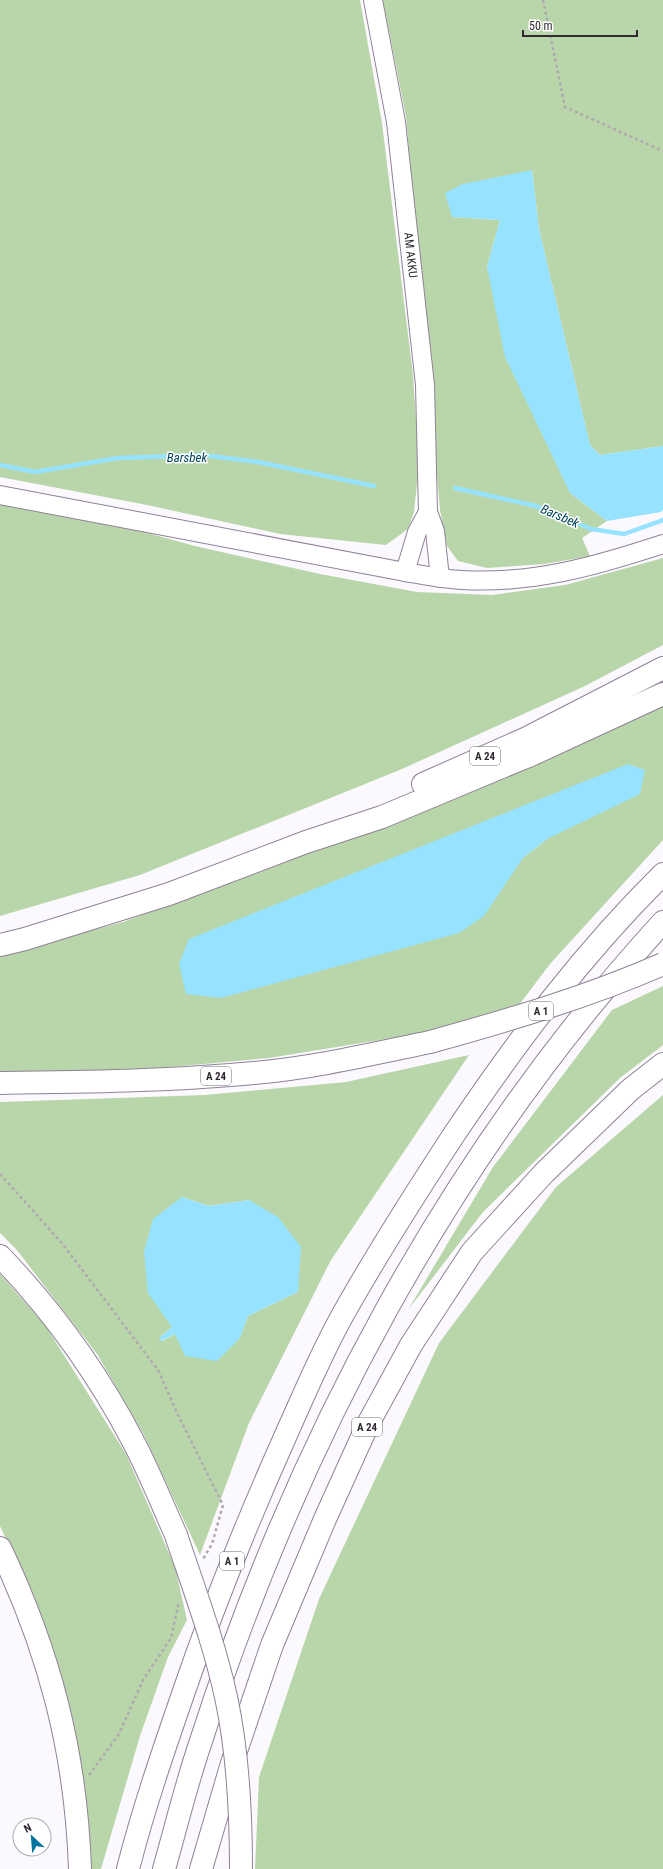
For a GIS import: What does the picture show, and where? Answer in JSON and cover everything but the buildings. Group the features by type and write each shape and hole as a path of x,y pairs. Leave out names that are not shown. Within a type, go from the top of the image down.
{"highway":[{"name":"A 24","path":"306,842 378,804 527,738 663,668"},
{"name":"A 24","path":"0,945 169,894 306,842 382,817 533,754 663,694"},
{"name":"A 1","path":"128,1869 142,1815 209,1616 260,1492 306,1391 345,1311 425,1179 487,1086 530,1026 595,948 640,897 663,874"},
{"name":"A 1","path":"164,1869 199,1745 239,1630 288,1508 330,1417 371,1337 425,1242 515,1105 566,1035 620,969 663,922"},
{"name":"A 24","path":"0,1083 128,1082 256,1073 342,1060 430,1042 502,1022 575,998 663,964"},
{"name":"A 24","path":"201,1869 232,1763 272,1645 325,1519 368,1424 411,1345 477,1247 544,1173 631,1090 663,1064"},
{"path":"0,1256 25,1282 87,1364 133,1441 176,1535 208,1630 226,1698 236,1768 241,1836 241,1869"},
{"path":"0,1548 37,1636 59,1706 67,1742 73,1785 79,1832 80,1869"}],"main road":[{"name":"AM AKKU","path":"373,0 396,122 425,385 428,512 435,531 440,578"},
{"path":"0,495 440,578 487,581 522,580 594,566 663,544"},
{"path":"404,572 417,532 428,512"}],"path":[{"path":"543,0 565,106 663,151"}],"green space":[{"path":"0,0 360,0 382,123 413,375 419,465 414,512 408,529 386,545 280,534 147,505 0,477"},
{"path":"383,0 663,0 663,446 600,455 590,445 539,229 532,170 452,217 500,220 487,267 570,493 607,521 582,538 590,556 545,564 487,568 458,561 447,546 440,510 406,117"},
{"path":"0,501 92,518 195,546 320,574 417,592 492,595 565,585 663,558 663,645 585,686 402,769 140,875 0,916"},
{"path":"663,700 663,840 550,964 519,1005 417,1034 269,1058 127,1071 0,1071 0,955 123,922 344,840","holes":["628,764 547,839 523,858"]},
{"path":"663,986 663,1045 620,1078 483,1212 408,1310 493,1167 612,1010"},
{"path":"469,1055 331,1260 249,1423 200,1555 144,1435 97,1354 16,1249 0,1233 0,1102 205,1095 346,1082","holes":["182,1197 209,1206 249,1200 298,1292 248,1316 240,1338 175,1334 162,1341 159,1338 172,1327"]},
{"path":"663,1095 663,1869 255,1869 259,1777 319,1599 439,1343 556,1187"},
{"path":"0,1274 45,1325 126,1454 175,1567 187,1620 168,1657 140,1736 101,1869 85,1869 79,1763 56,1659 32,1595 0,1526"}],"water":[{"path":"532,170 539,229 590,445 600,455 663,446 663,510 661,512 607,521 570,493 505,357 487,267 500,220 452,217 445,193 463,184"},
{"path":"628,764 645,770 640,794 547,839 523,858 484,916 459,933 221,998 186,994 179,964 189,939"},
{"path":"182,1197 209,1206 249,1200 278,1217 301,1247 298,1292 248,1316 240,1338 217,1361 185,1356 175,1334 161,1341 159,1338 172,1327 148,1293 144,1252 153,1219"}],"waterway":[{"name":"Barsbek","path":"0,465 35,472 118,458 203,455 258,462 374,486"},
{"name":"Barsbek","path":"455,488 536,506 591,529 624,534 663,520"}]}
